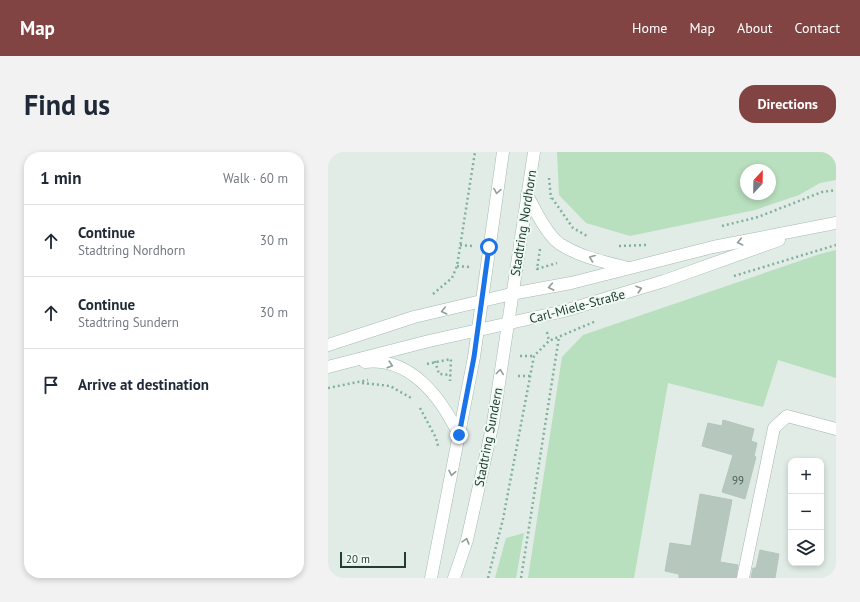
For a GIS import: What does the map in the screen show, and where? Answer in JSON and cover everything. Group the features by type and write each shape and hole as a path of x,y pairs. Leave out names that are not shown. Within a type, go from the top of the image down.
{"street":[{"path":"431,578 459,435 482,302 503,152"},
{"name":"Stadtring Nordhorn","path":"511,294 534,152"},
{"path":"527,196 544,226 560,244 599,261 629,268"},
{"name":"Carl-Miele-Straße","path":"328,345 414,317 511,294 571,283 712,247 836,223"},
{"name":"Carl-Miele-Straße","path":"333,366 429,340 477,331 564,311 664,281 820,226"},
{"name":"Stadtring Sundern","path":"454,578 467,540 493,423 511,294"},
{"path":"333,366 376,361 402,369 428,386 448,412 459,435"},
{"path":"743,578 774,428 787,416 836,430"}],"path":[{"path":"432,295 452,278 457,266 475,152"},
{"path":"548,176 552,198 561,214 573,228 594,240"},
{"path":"721,226 758,217 822,192 836,190"},
{"path":"613,245 626,246 653,243"},
{"path":"460,245 472,246"},
{"path":"457,266 468,267"},
{"path":"546,328 549,341"},
{"path":"488,578 503,519 534,356 549,341 559,337 522,578"},
{"path":"522,356 534,356"},
{"path":"433,358 439,374 456,376"},
{"path":"420,365 451,359 450,382"},
{"path":"518,376 530,376"},
{"path":"328,388 361,383 390,386 416,401 436,438 439,453"}],"green space":[{"path":"557,152 829,152 836,154 836,180 820,183 799,195 755,210 630,236 586,223 559,195"},
{"path":"836,250 836,378 778,360 763,407 668,383 634,578 528,578 562,357 583,335 820,254"},
{"path":"524,533 516,578 495,578 506,538"}],"building":[{"path":"723,420 754,429 751,441 757,443 754,456 756,457 745,499 722,492 733,455 702,446 708,423 722,426"},
{"path":"700,494 732,500 720,562 738,565 736,578 679,578 679,574 665,571 670,543 691,546"},
{"path":"760,550 779,554 775,578 751,578 753,568 756,568"}],"route":[{"path":"459,435 474,357 489,247"}]}
